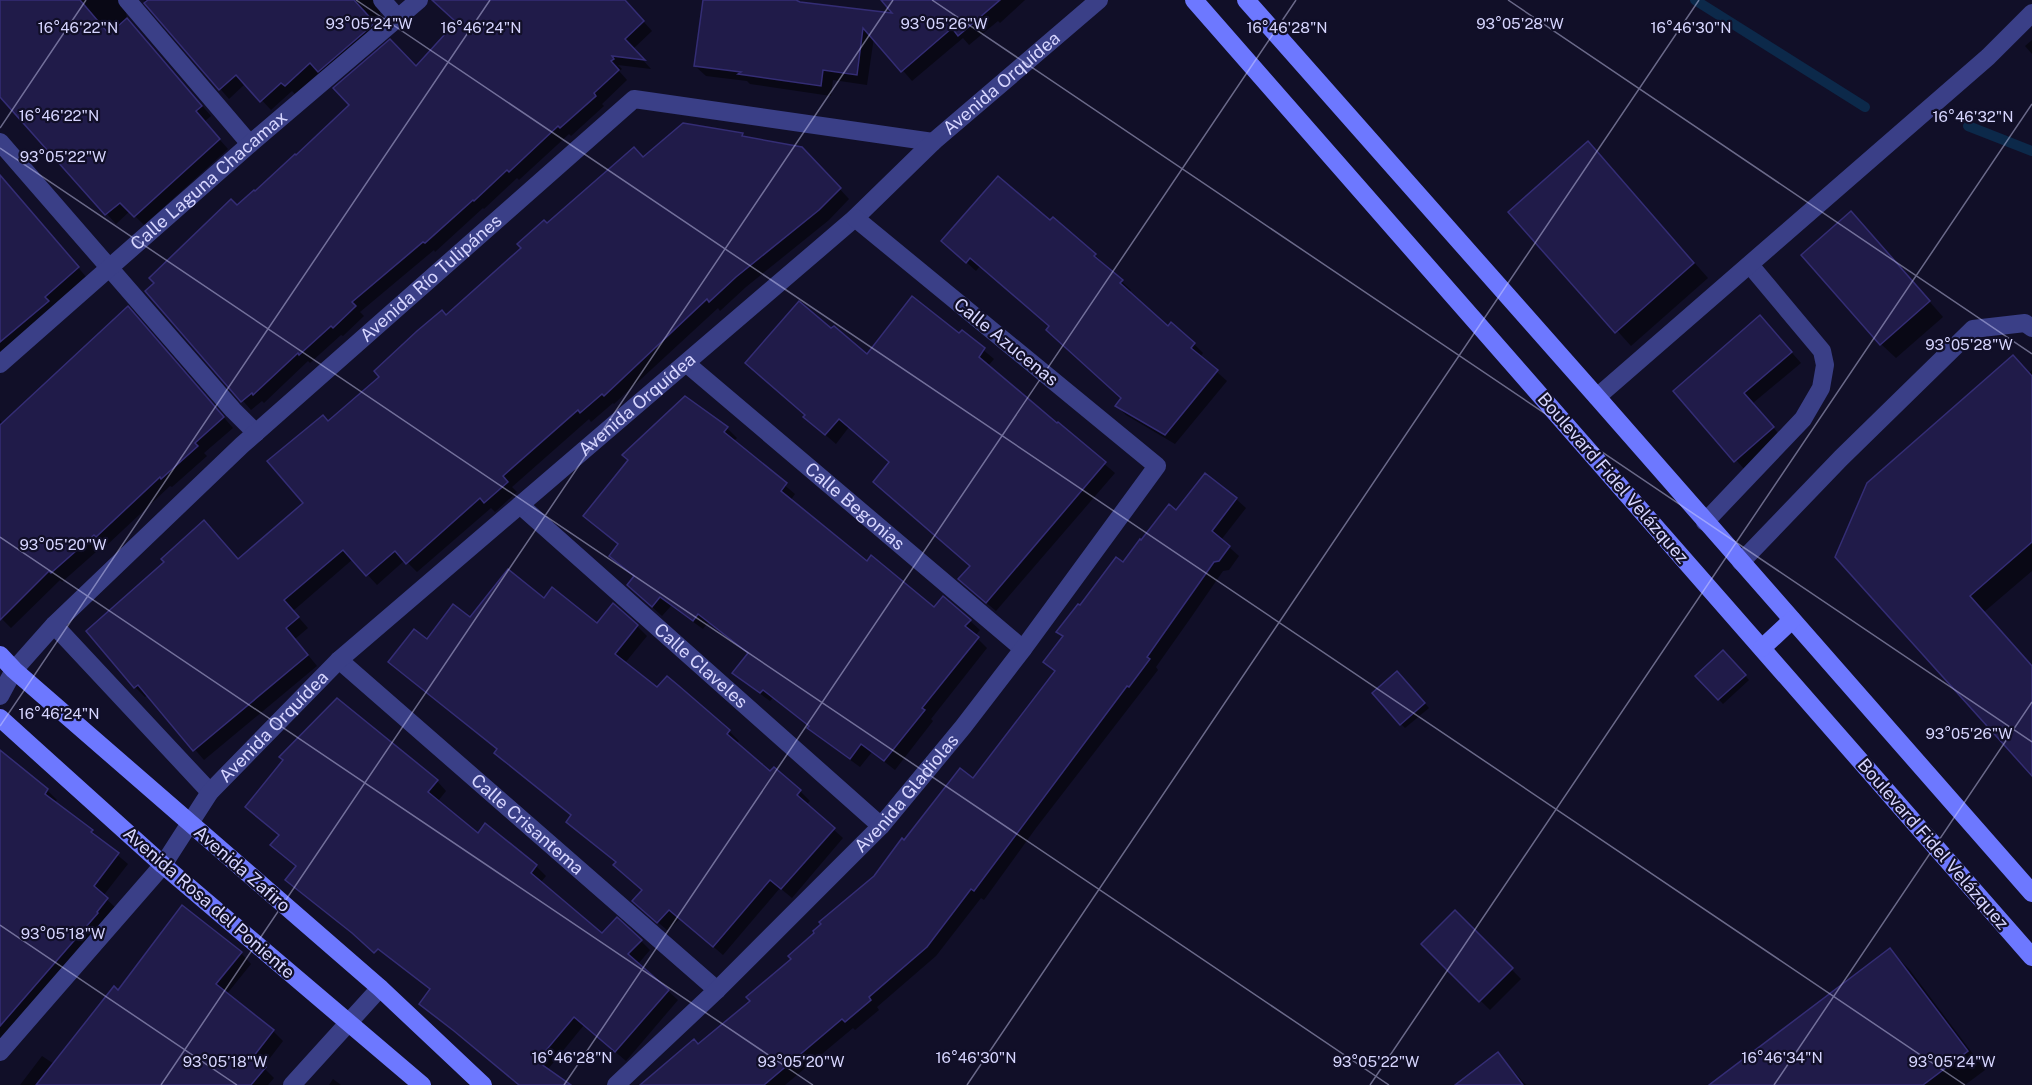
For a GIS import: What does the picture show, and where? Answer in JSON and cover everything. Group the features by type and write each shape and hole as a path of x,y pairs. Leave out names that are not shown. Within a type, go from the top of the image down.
{"main road":[{"name":"Boulevard Fidel Velázquez","path":"1194,0 2032,957"},
{"path":"1246,0 2032,893"},
{"path":"1762,648 1792,620"},
{"name":"Avenida Zafiro","path":"0,655 14,670 380,988 483,1085"},
{"name":"Avenida Rosa del Poniente","path":"0,718 163,865 422,1085"}],"street":[{"path":"127,0 250,144"},
{"path":"382,0 398,18"},
{"name":"Calle Laguna Chacamax","path":"0,364 108,267 419,0"},
{"name":"Avenida Orquídea","path":"0,1052 163,865 191,825 210,792 339,660 687,364 855,218 933,142 1099,0"},
{"path":"1597,397 1988,57 2032,13"},
{"name":"Avenida Río Tulipánes","path":"0,696 14,670 54,625 256,433 634,99 933,142"},
{"path":"0,142 233,410 256,433"},
{"name":"Calle Azucenas","path":"855,218 1156,466"},
{"path":"1705,522 1803,419 1821,388 1825,365 1822,351 1750,265"},
{"path":"1741,562 1841,458 1973,329 2025,323 2032,328"},
{"name":"Calle Begonias","path":"687,364 1023,649"},
{"name":"Avenida Gladiolas","path":"616,1085 717,990 881,826 963,727 1023,649 1156,466"},
{"name":"Calle Claveles","path":"520,505 881,826"},
{"path":"54,625 210,792"},
{"name":"Calle Crisantema","path":"339,660 717,990"},
{"path":"292,1085 380,988"}],"building":[{"path":"0,0 80,0 109,34 127,18 202,106 196,111 220,139 134,217 120,203 105,215 0,97"},
{"path":"148,0 354,0 375,23 318,72 310,63 285,86 281,83 260,102 236,75 219,90 144,3"},
{"path":"432,0 625,0 644,21 625,39 645,60 612,56 614,59 611,61 619,70 594,93 596,96 560,128 558,126 509,172 507,170 425,243 423,242 352,302 356,306 333,328 331,326 253,395 252,393 241,402 145,291 154,283 149,278 231,199 237,205 255,191 349,105 333,88 390,39 416,66 456,22"},
{"path":"703,0 796,0 892,13 881,0 1000,0 958,36 952,28 901,72 863,28 857,75 823,70 821,86 694,66"},
{"path":"683,123 743,133 742,136 802,147 841,188 819,210 736,277 709,302 707,299 604,396 602,394 580,413 578,410 503,476 508,482 484,503 480,498 406,564 395,551 366,576 343,550 284,600 299,617 286,628 308,655 193,751 138,685 134,688 86,631 164,562 161,559 204,520 238,559 303,503 267,461 323,415 328,421 379,377 374,371 442,310 446,315 521,248 517,244 544,220 547,223 634,147 643,157"},
{"path":"1588,141 1694,263 1615,333 1508,212"},
{"path":"0,175 79,267 45,297 49,301 0,342"},
{"path":"998,176 1050,220 1053,217 1096,254 1094,256 1123,280 1120,283 1168,326 1171,322 1195,343 1191,348 1218,370 1165,435 1115,406 1121,398 1046,330 1049,326 970,258 966,263 941,241"},
{"path":"1851,211 1930,301 1880,345 1801,255"},
{"path":"912,296 959,333 962,330 985,348 979,357 1106,462 986,603 958,579 970,566 873,482 889,462 839,419 825,435 745,363 799,301 867,354"},
{"path":"128,306 224,417 195,443 198,446 161,479 160,477 96,537 94,535 51,573 49,571 0,620 0,425"},
{"path":"1760,315 1792,352 1744,393 1774,427 1734,462 1673,391"},
{"path":"2013,355 2032,376 2032,542 1970,596 2032,666 2032,776 1835,557 1867,483"},
{"path":"685,396 728,427 724,432 787,483 781,491 867,561 871,555 934,607 943,596 971,620 965,626 979,637 922,708 925,710 884,761 861,744 850,759 807,728 809,726 763,690 760,693 732,673 748,653 698,614 693,621 660,597 652,607 627,585 634,576 609,556 618,544 583,516 628,460 622,455"},
{"path":"1205,473 1237,498 1212,531 1230,546 1219,561 1214,562 1147,657 1150,659 1129,687 1127,686 974,891 971,889 927,947 869,997 871,1000 845,1022 842,1019 764,1085 640,1085 694,1039 698,1044 750,1001 746,997 791,959 788,956 814,933 813,931 821,924 819,922 874,876 960,768 973,778 1055,671 1043,662 1063,636 1056,632 1078,604 1080,605 1116,557 1123,562 1169,504 1176,510"},
{"path":"508,569 544,598 552,587 597,623 613,603 638,625 615,654 657,687 667,676 730,730 727,734 770,771 774,767 801,790 797,795 835,828 781,889 770,880 713,947 669,910 657,923 632,901 642,890 613,865 616,862 566,822 571,815 494,753 497,749 388,662 414,629 427,639 453,604 470,617"},
{"path":"1723,650 1746,675 1718,700 1695,676"},
{"path":"1397,671 1425,703 1400,725 1372,693"},
{"path":"337,698 438,780 428,792 478,833 485,823 537,865 531,873 602,933 617,917 642,940 628,954 669,990 615,1052 574,1017 537,1061 571,1085 519,1085 419,1004 430,989 378,949 374,953 285,880 296,866 270,845 279,835 245,807 283,760 279,757"},
{"path":"0,750 48,789 45,794 119,853 94,886 108,898 98,913 0,1026"},
{"path":"182,905 242,952 216,984 274,1030 253,1057 266,1067 251,1085 36,1085 114,986 118,990"},
{"path":"1455,910 1513,968 1479,1002 1421,944"},
{"path":"1890,948 1968,1051 1923,1085 1709,1085"},
{"path":"1498,1052 1523,1085 1455,1085"}],"waterway":[{"path":"1695,0 1865,107"},
{"path":"1968,126 2032,151"}]}
